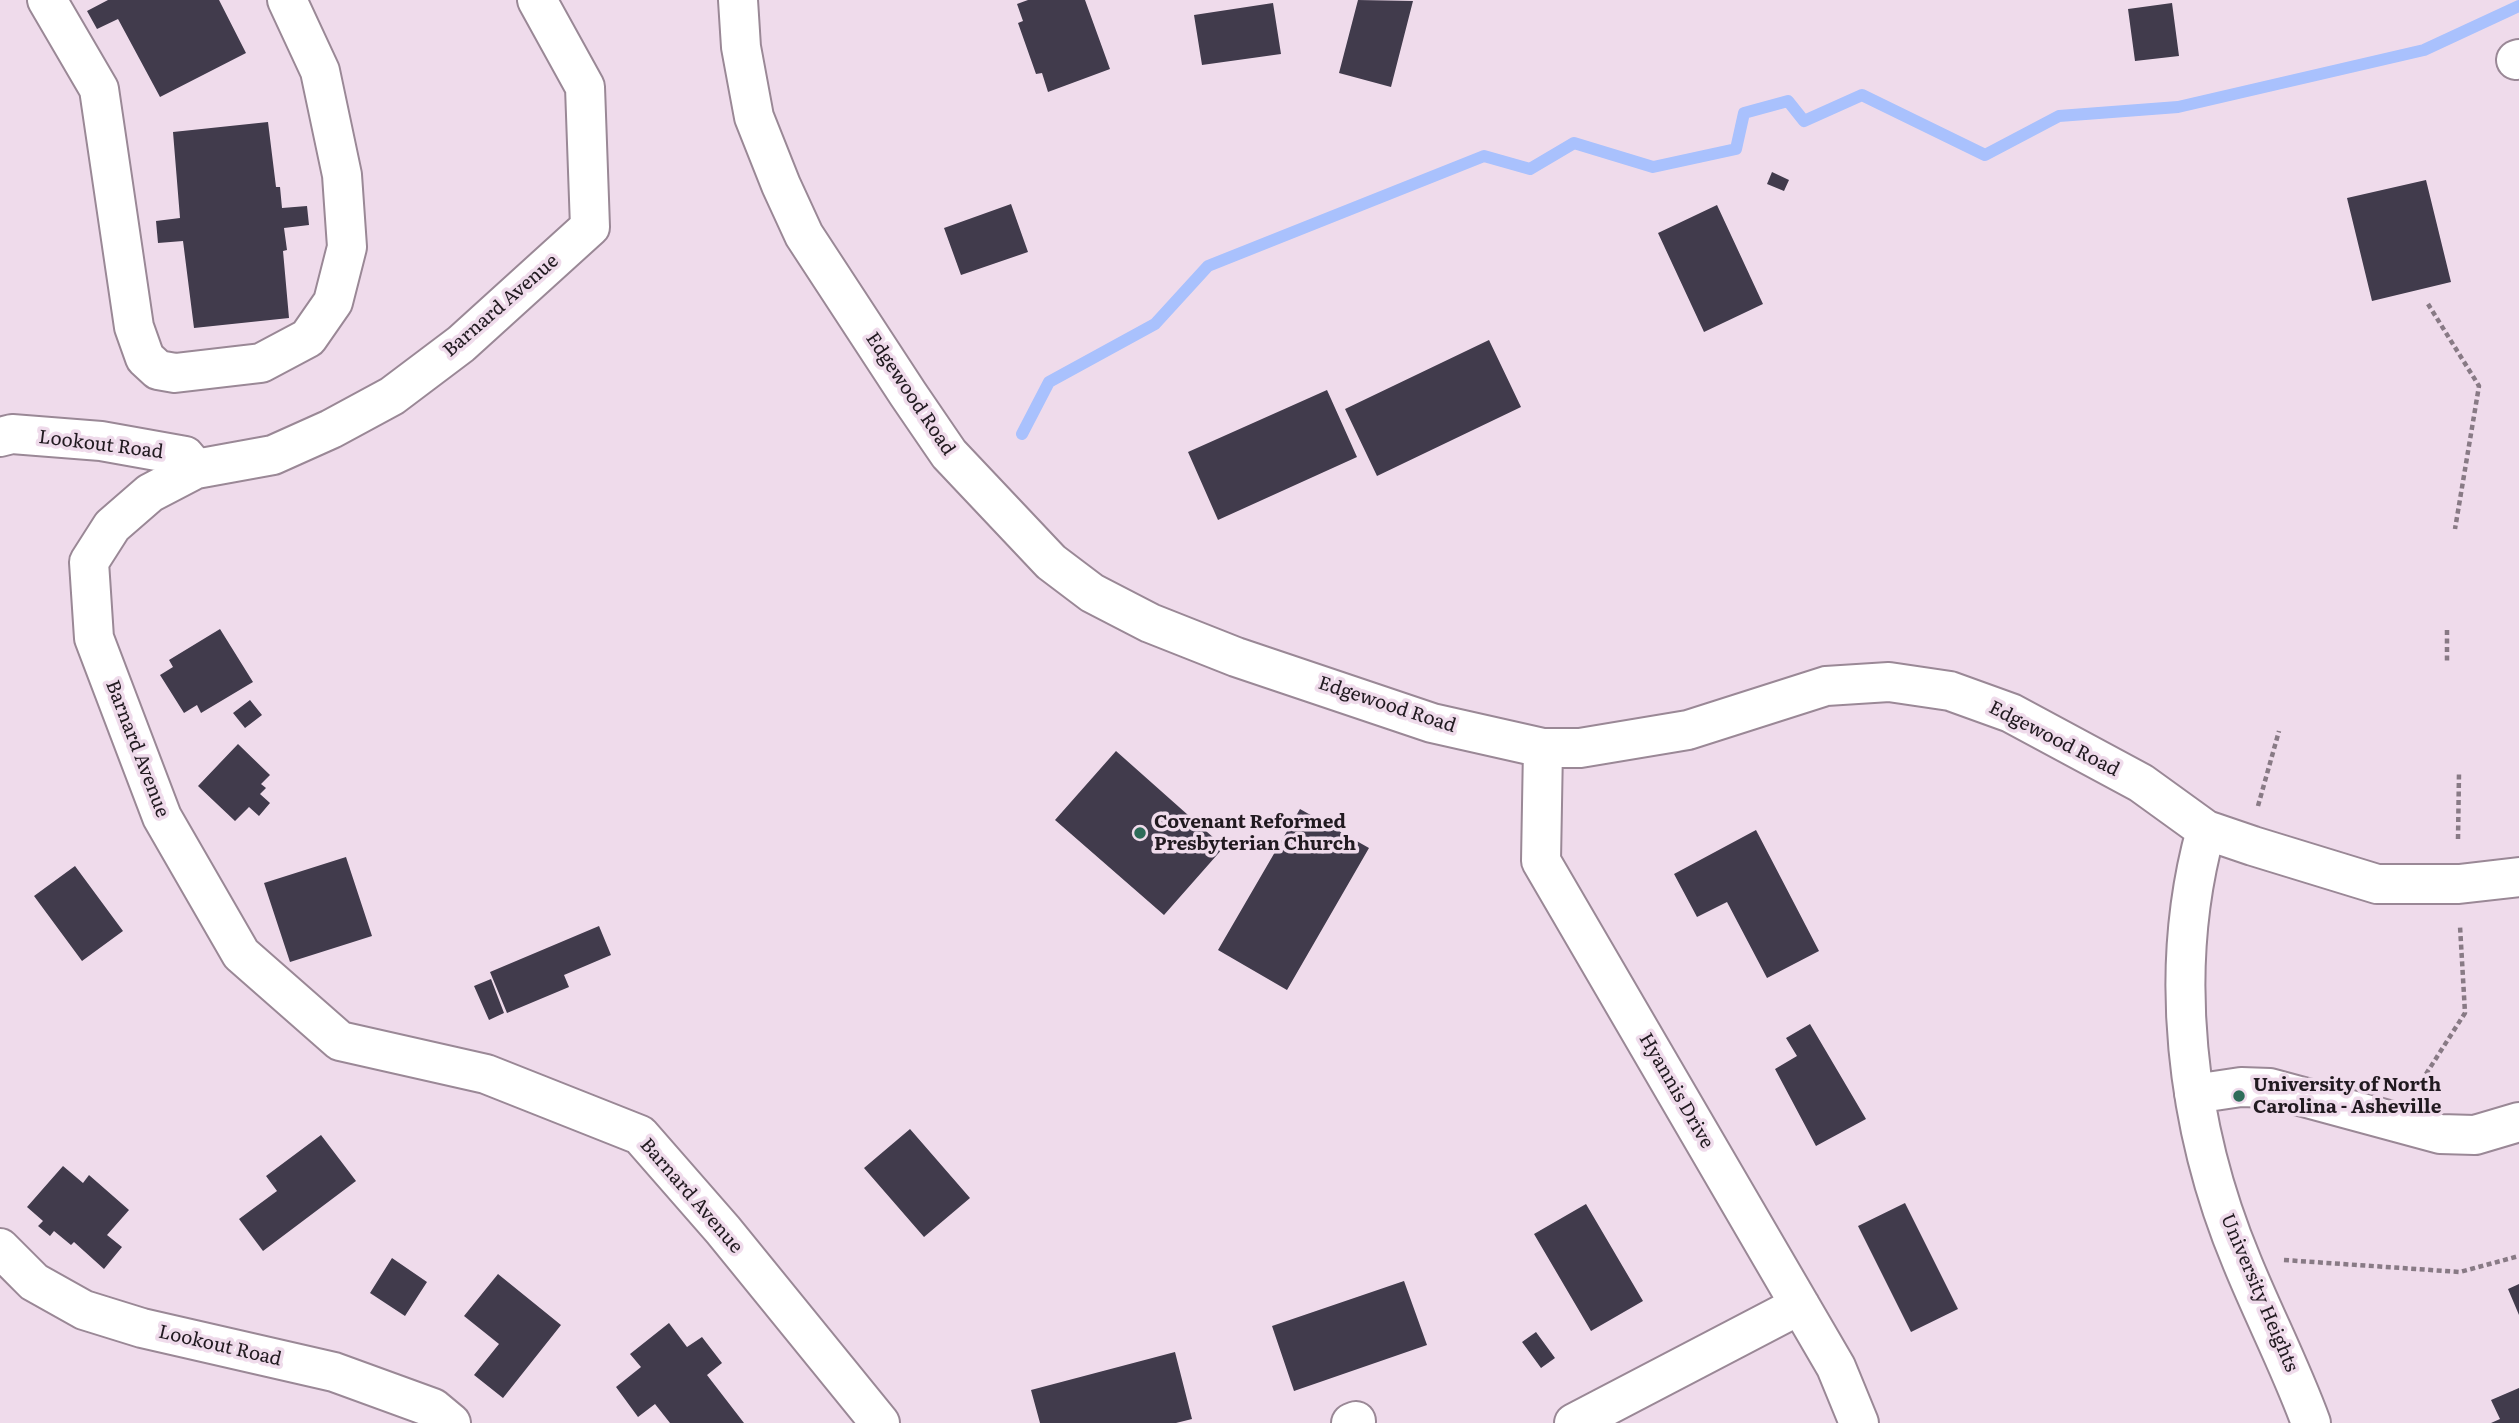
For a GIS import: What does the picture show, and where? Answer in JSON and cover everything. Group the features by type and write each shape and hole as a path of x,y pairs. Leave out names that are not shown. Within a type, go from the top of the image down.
{"street":[{"path":"47,0 99,89 134,327 145,358 158,370 175,373 261,363 308,338 333,302 347,247 342,175 320,71 287,0"},
{"name":"Barnard Avenue","path":"537,0 585,87 590,227 461,344 392,396 331,429 273,455 196,469 150,494 112,526 89,562 94,638 162,817 241,954 340,1041 486,1074 640,1135 723,1230 880,1423"},
{"name":"Edgewood Road","path":"738,0 741,47 754,117 804,235 949,454 1051,562 1092,593 1150,623 1236,657 1432,723 1543,748 1580,748 1688,730 1826,685 1889,682 1951,691 2011,713 2141,783 2206,830 2377,884 2459,884 2519,877"},
{"name":"Lookout Road","path":"0,436 12,434 101,441 185,456 196,469"},
{"name":"Hyannis Drive","path":"1543,748 1541,861 1836,1367 1859,1423"},
{"name":"University Heights","path":"2206,830 2189,902 2185,996 2194,1094 2215,1182 2241,1260 2294,1376 2311,1423"},
{"path":"2194,1094 2241,1087 2270,1088 2440,1134 2475,1135 2519,1122"},
{"name":"Lookout Road","path":"0,1248 34,1282 84,1310 142,1328 334,1372 433,1408 451,1423"},
{"path":"1574,1423 1800,1305"}],"path":[{"path":"2428,304 2479,386 2455,529"},
{"path":"2447,630 2447,663"},
{"path":"2256,810 2279,731"},
{"path":"2458,839 2459,773"},
{"path":"2426,1074 2465,1013 2460,926"},
{"path":"2241,1260 2460,1272 2519,1256"}],"building":[{"path":"108,0 219,0 246,53 160,97 118,19 97,29 87,11"},
{"path":"1028,0 1085,0 1110,69 1048,92 1042,73 1036,74 1018,23 1023,21 1017,4"},
{"path":"1358,0 1413,1 1391,87 1339,73"},
{"path":"1273,3 1281,54 1202,65 1194,15"},
{"path":"2172,3 2179,56 2135,61 2128,9"},
{"path":"268,122 276,187 280,187 282,208 307,206 309,225 284,228 287,250 283,251 289,318 194,328 183,241 158,243 156,221 180,218 173,132"},
{"path":"1772,172 1789,180 1784,191 1767,184"},
{"path":"2426,180 2451,282 2372,301 2347,198"},
{"path":"1011,204 1028,252 961,275 944,228"},
{"path":"1717,205 1763,304 1704,332 1658,233"},
{"path":"1489,340 1521,407 1377,476 1345,409"},
{"path":"1327,390 1357,457 1218,520 1188,452"},
{"path":"220,629 253,682 201,713 197,705 184,713 160,675 173,667 169,660"},
{"path":"250,700 262,715 245,728 233,713"},
{"path":"238,744 270,775 261,784 266,788 260,794 270,803 259,816 249,807 235,821 198,786"},
{"name":"Covenant Reformed Presbyterian Church","path":"1116,751 1224,847 1164,915 1055,820"},
{"path":"1300,809 1369,848 1287,990 1218,950"},
{"path":"1756,830 1819,951 1767,978 1727,902 1697,917 1674,874"},
{"path":"346,857 372,936 290,962 264,883"},
{"path":"75,866 123,931 82,961 34,896"},
{"path":"599,926 611,955 564,975 569,987 507,1013 490,972"},
{"path":"491,979 504,1013 489,1020 474,986"},
{"path":"1810,1024 1866,1119 1816,1146 1775,1069 1797,1056 1786,1038"},
{"path":"910,1129 970,1198 924,1237 864,1168"},
{"path":"321,1135 356,1181 263,1251 239,1219 277,1191 266,1176"},
{"path":"63,1166 83,1183 89,1175 129,1210 107,1235 122,1247 104,1269 74,1242 71,1245 54,1231 50,1236 38,1226 43,1221 27,1207"},
{"path":"1905,1203 1958,1309 1911,1332 1858,1226"},
{"path":"1586,1204 1643,1301 1591,1331 1534,1234"},
{"path":"392,1258 427,1282 405,1316 370,1293"},
{"path":"498,1274 561,1325 503,1398 474,1375 499,1344 464,1316"},
{"path":"1404,1281 1427,1345 1294,1391 1272,1326"},
{"path":"2519,1284 2519,1315 2508,1289"},
{"path":"669,1323 687,1347 702,1337 722,1363 707,1375 744,1423 670,1423 655,1404 638,1417 616,1387 641,1367 630,1354"},
{"path":"1536,1332 1555,1358 1541,1368 1522,1342"},
{"path":"1175,1352 1192,1419 1176,1423 1040,1423 1031,1390"},
{"path":"2519,1388 2519,1423 2491,1423 2500,1419 2491,1400"}],"waterway":[{"path":"1022,434 1049,382 1155,324 1208,266 1484,156 1530,169 1574,143 1653,167 1736,149 1744,113 1788,101 1804,121 1862,95 1985,155 2059,116 2178,107 2424,50 2519,6"}],"place":[{"name":"Covenant Reformed Presbyterian Church","path":"1140,833"},
{"name":"University of North Carolina - Asheville","path":"2239,1096"}]}
